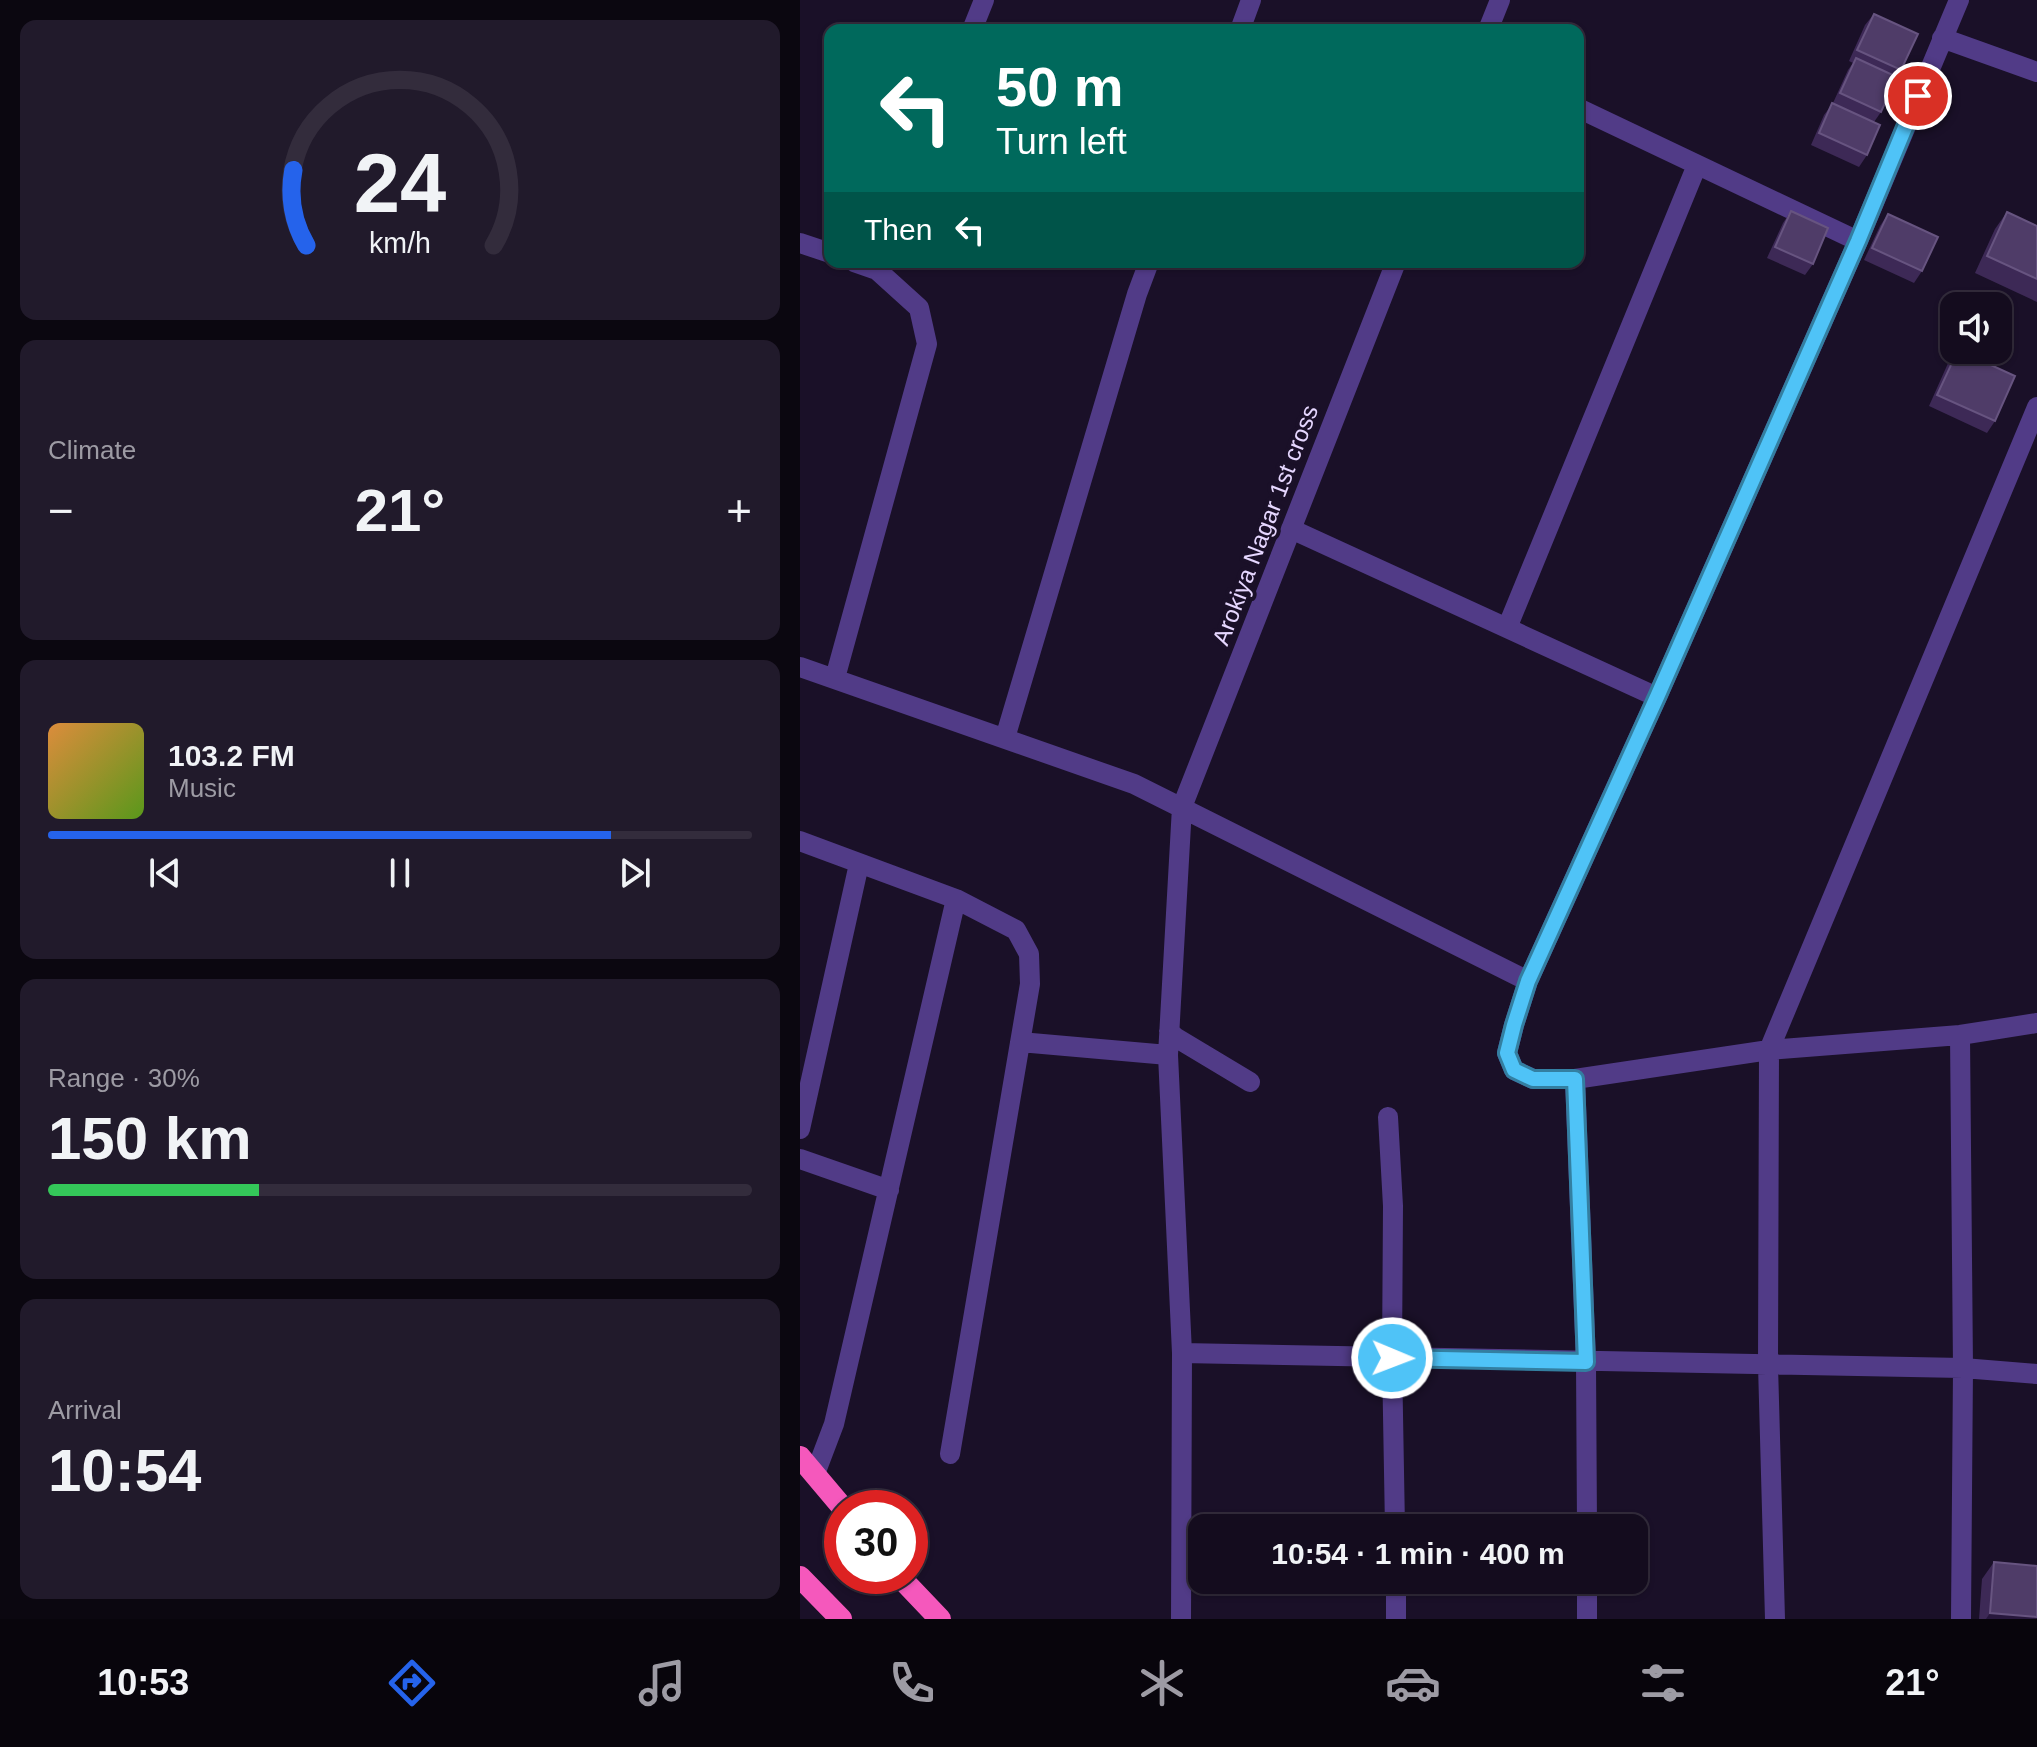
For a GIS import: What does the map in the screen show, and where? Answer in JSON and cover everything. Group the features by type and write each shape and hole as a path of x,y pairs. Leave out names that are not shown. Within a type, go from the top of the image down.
{"highway":[{"path":"808,1466 828,1490"},
{"path":"800,1577 841,1619"},
{"path":"916,1594 940,1619"}],"street":[{"path":"974,24 984,0"},
{"path":"1242,24 1251,0"},
{"path":"1490,24 1500,0"},
{"path":"1959,0 1858,241 1528,981 1507,1053 1514,1070 1533,1079 1575,1079 1769,1050 1960,1035 2037,1023"},
{"path":"1942,38 2037,72"},
{"path":"1584,111 1858,241"},
{"path":"1507,628 1697,165"},
{"path":"800,243 824,251"},
{"path":"835,678 927,344 919,308 880,268"},
{"path":"1005,738 1147,268"},
{"name":"Arokiya Nagar 1st cross","path":"1181,1619 1182,1353 1168,1055 1182,807 1394,268"},
{"path":"1775,1619 1768,1365 1769,1050 2037,407"},
{"path":"1291,529 1657,697"},
{"path":"800,667 1134,784 1528,981"},
{"path":"800,841 956,899 1016,930 1029,954 1030,984 950,1454"},
{"path":"800,1129 859,864"},
{"path":"808,1466 834,1424 956,899"},
{"path":"1169,1031 1250,1082"},
{"path":"1960,1035 1963,1368 1961,1619"},
{"path":"1020,1042 1168,1055"},
{"path":"1575,1079 1586,1362 1587,1514"},
{"path":"1388,1117 1393,1206 1395,1514"},
{"path":"800,1159 889,1190"},
{"path":"1182,1353 1963,1368 2037,1374"},
{"path":"1396,1594 1396,1619"},
{"path":"1587,1594 1587,1619"}],"building":[{"path":"1874,14 1918,34 1901,70 1857,50"},
{"path":"1856,58 1897,77 1881,112 1840,93"},
{"path":"1832,103 1880,125 1867,155 1819,133"},
{"path":"1791,211 1828,228 1813,264 1775,247"},
{"path":"2007,212 2037,226 2037,279 1987,256"},
{"path":"1888,214 1938,237 1922,271 1872,248"},
{"path":"1951,364 1989,364 2015,376 1995,421 1937,395"},
{"path":"1994,1562 2037,1566 2037,1617 1990,1613"}],"route":[{"path":"1392,1358 1586,1362 1575,1079 1533,1079 1514,1070 1507,1053 1514,1025 1528,981 1858,241 1918,96"}]}
